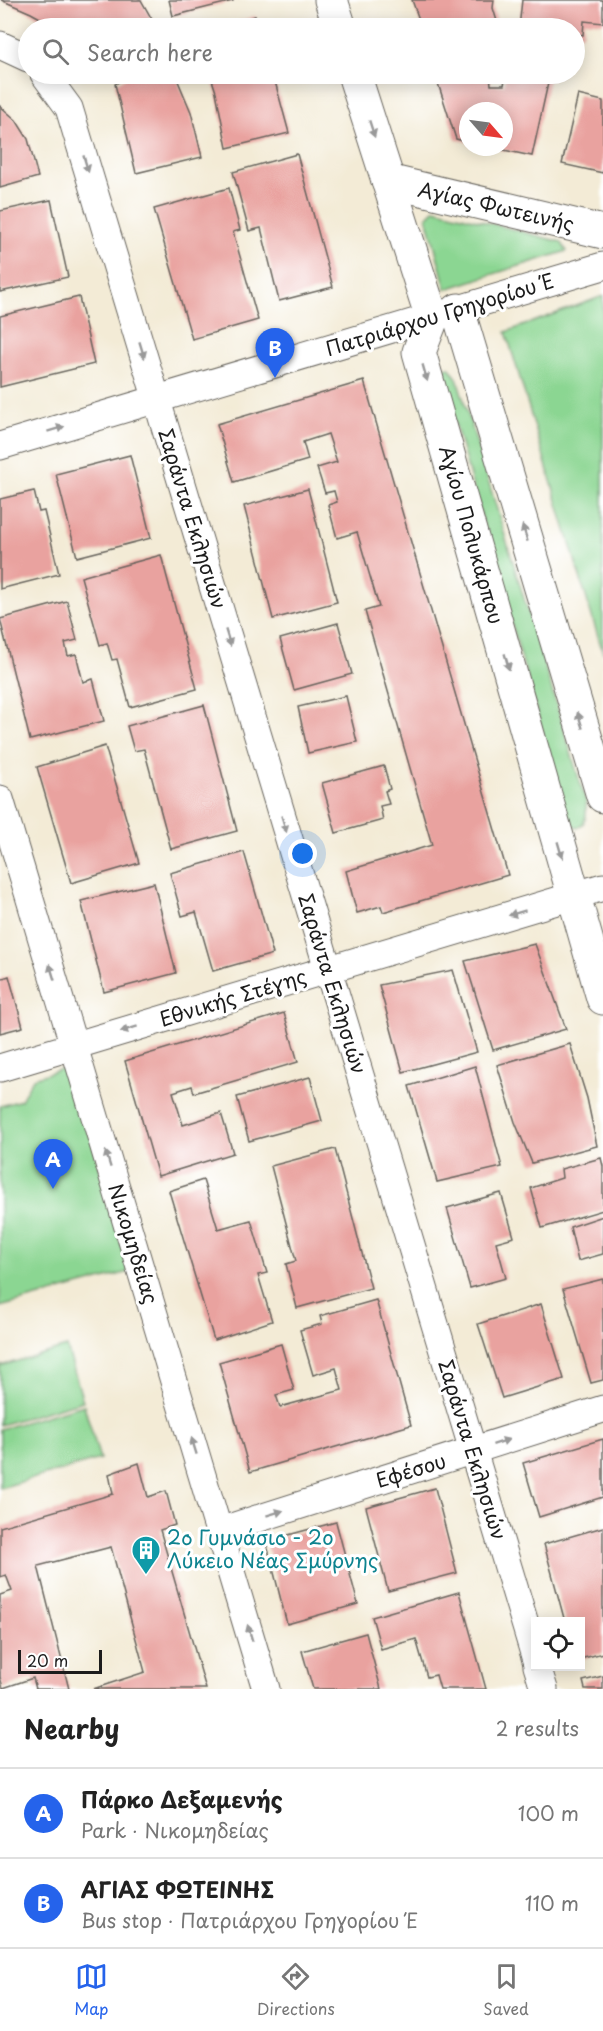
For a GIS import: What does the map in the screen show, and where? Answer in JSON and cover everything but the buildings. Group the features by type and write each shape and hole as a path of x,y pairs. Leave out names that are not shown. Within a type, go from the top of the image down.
{"street":[{"path":"331,0 337,18"},
{"path":"0,45 18,53"},
{"name":"Σαράντα Εκλησιών","path":"51,84 69,108 531,1643"},
{"path":"357,84 388,181 445,314 603,796"},
{"name":"Αγίας Φωτεινής","path":"388,181 603,232"},
{"name":"Πατριάρχου Γρηγορίου Ε΄","path":"0,446 603,266"},
{"name":"Αγίου Πολυκάρπου","path":"445,314 419,352 588,891 603,998"},
{"name":"Νικομηδείας","path":"0,799 266,1689"},
{"name":"Εθνικής Στέγης","path":"0,1068 588,891"},
{"name":"Εφέσου","path":"219,1531 603,1409"},
{"path":"539,1671 544,1689"}],"green space":[{"path":"435,209 561,242 567,251 446,289 427,217"},
{"path":"603,296 603,653 506,332"},
{"path":"449,367 457,378 586,802 585,820 577,828 568,822 441,374 443,369"},
{"path":"71,1066 129,1272 0,1307 0,1106 21,1100 33,1078"},
{"path":"67,1347 83,1401 0,1425 0,1366"},
{"path":"84,1405 100,1459 0,1488 0,1429"}],"place":[{"name":"ΑΓΙΑΣ ΦΩΤΕΙΝΗΣ","path":"275,378"},
{"name":"Πάρκο Δεξαμενής","path":"53,1189"},
{"name":"2ο Γυμνάσιο - 2ο Λύκειο Νέας Σμύρνης","path":"146,1576"}]}
